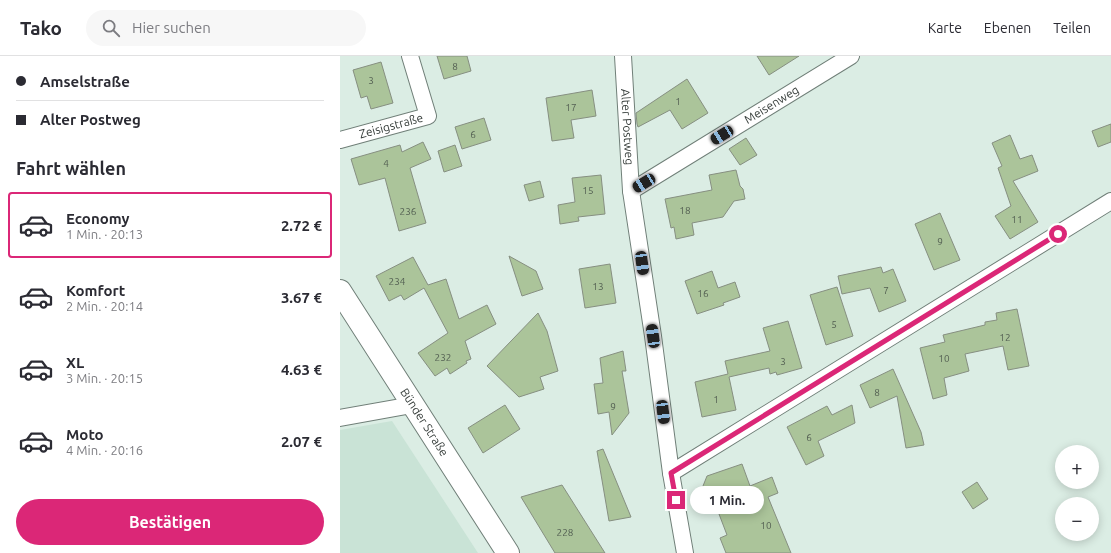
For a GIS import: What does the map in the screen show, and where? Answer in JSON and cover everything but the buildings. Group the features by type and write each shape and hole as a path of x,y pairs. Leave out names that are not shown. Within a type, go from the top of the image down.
{"main road":[{"name":"Bünder Straße","path":"340,291 508,553"}],"street":[{"name":"Zeisigstraße","path":"340,140 428,116 410,56"},
{"name":"Alter Postweg","path":"623,56 631,191 653,336 671,473 685,553"},
{"name":"Meisenweg","path":"631,191 851,56"},
{"path":"671,473 1111,201"},
{"path":"340,418 412,405"}],"shaded area":[{"path":"392,421 478,553 340,553 340,430"}],"route":[{"path":"676,500 671,473 1058,234"}]}
